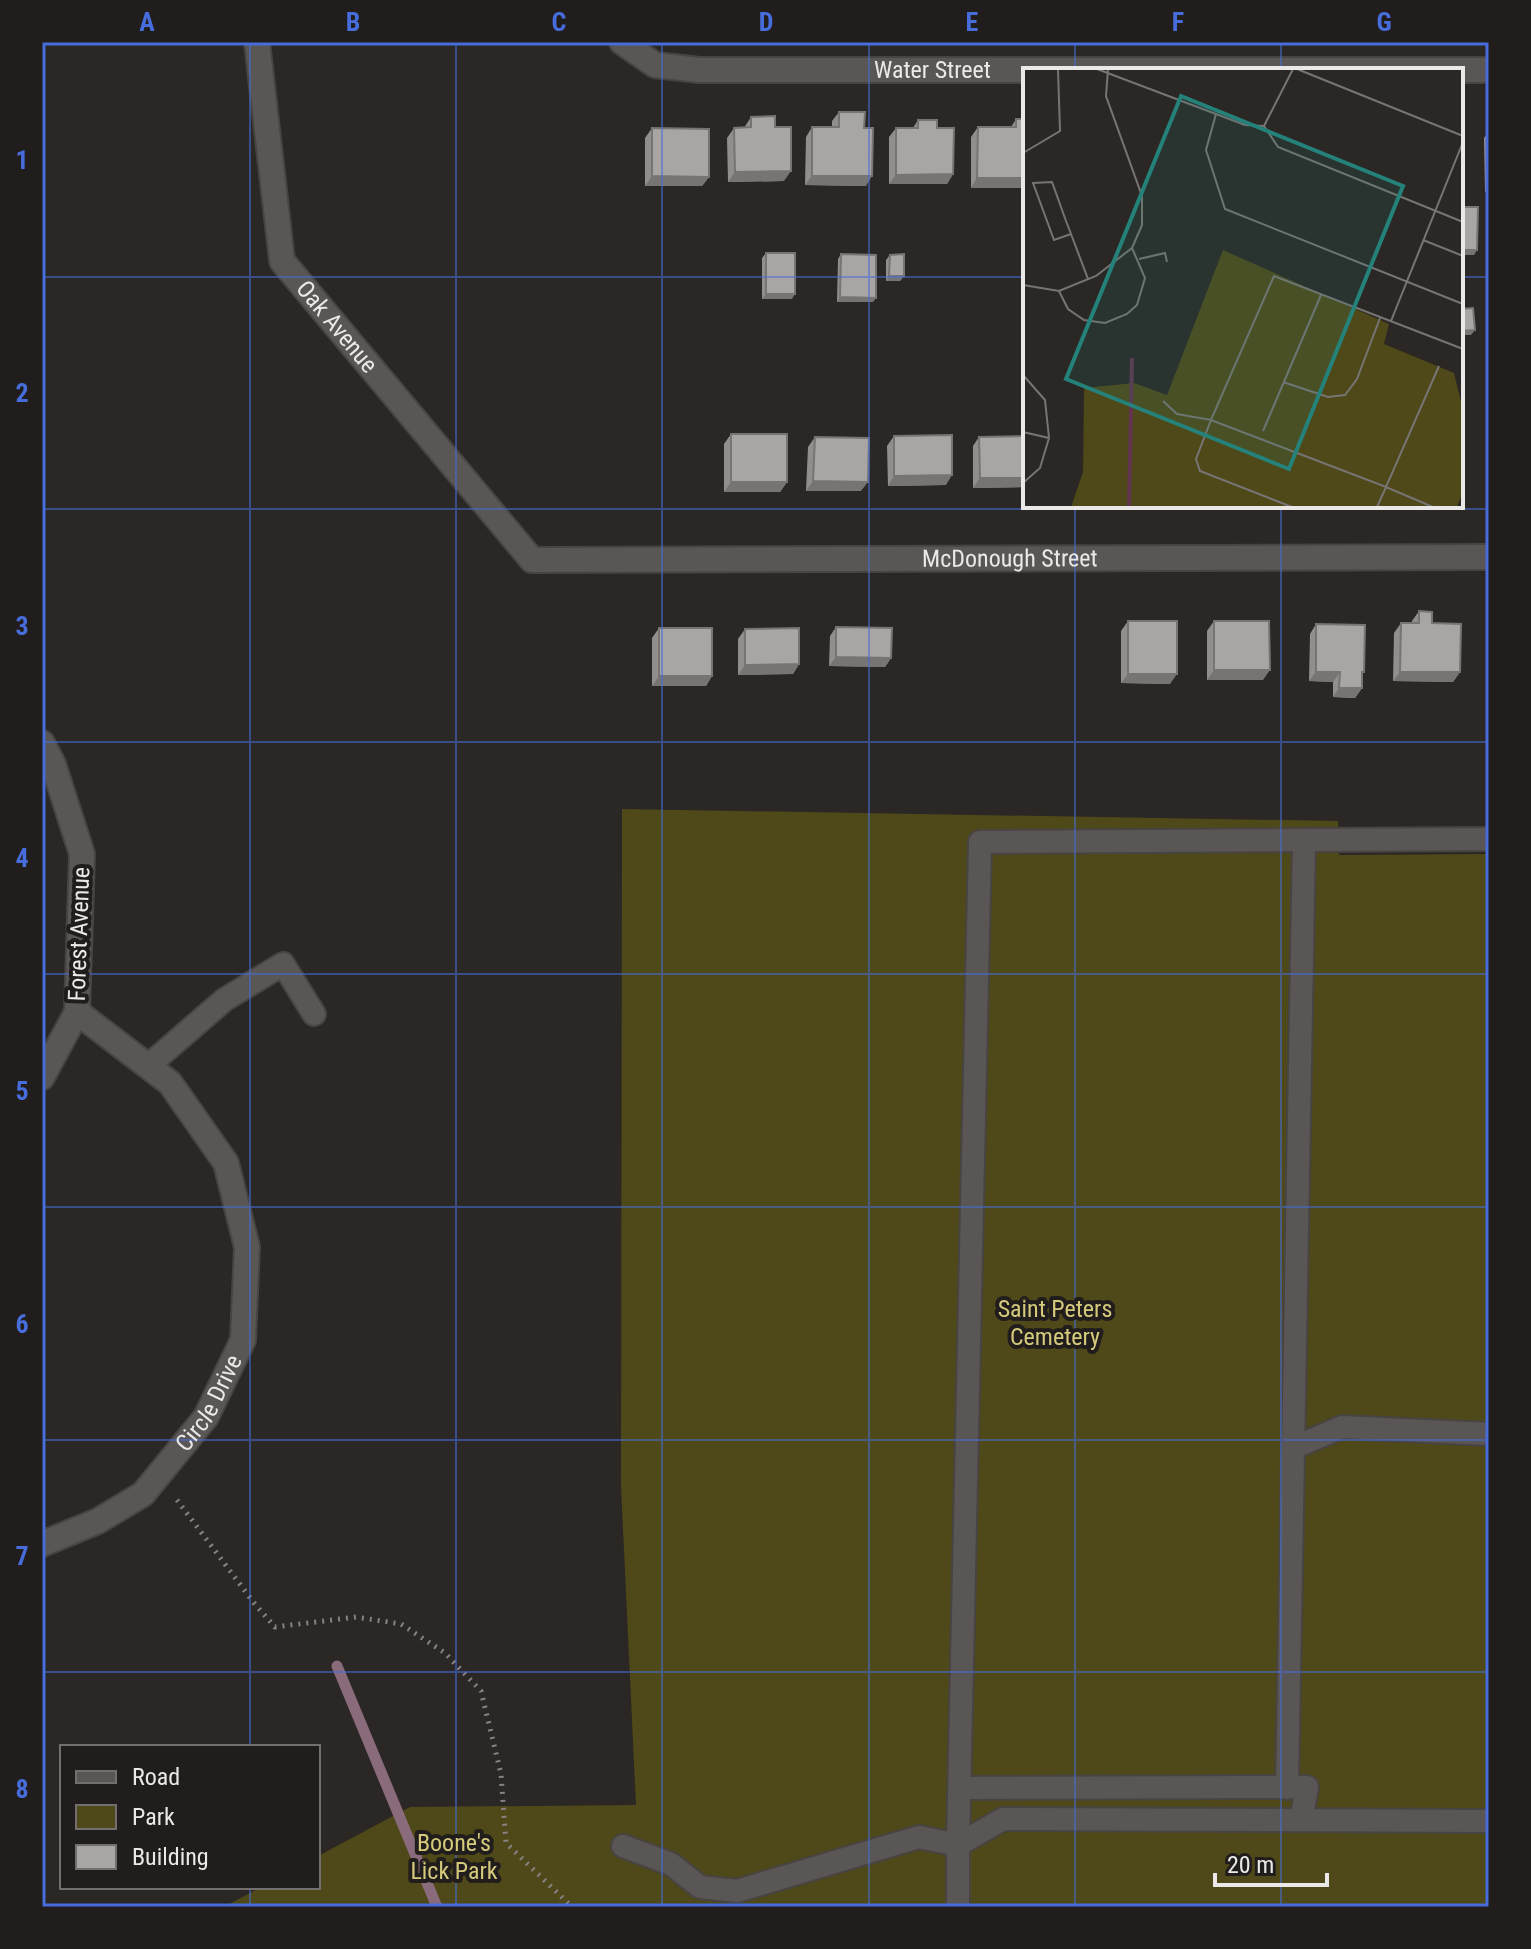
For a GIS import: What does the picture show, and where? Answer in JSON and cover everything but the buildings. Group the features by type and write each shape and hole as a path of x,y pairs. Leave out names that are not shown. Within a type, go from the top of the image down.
{"street":[{"name":"Oak Avenue","path":"257,42 282,261 532,560"},
{"name":"Water Street","path":"622,42 655,65 699,70 1023,70"},
{"name":"Water Street","path":"1463,70 1489,70"},
{"name":"McDonough Street","path":"532,560 1489,557"},
{"name":"Forest Avenue","path":"42,743 53,764 82,854 77,1012 42,1077"},
{"name":"Circle Drive","path":"42,1544 98,1521 143,1494 206,1417 243,1340 247,1247 226,1163 170,1083 77,1012"}],"lane":[{"path":"958,1907 980,842 1489,839"},
{"path":"1287,1788 1304,841"},
{"path":"148,1066 224,1000 283,964 314,1014"},
{"path":"1293,1448 1342,1427 1489,1434"},
{"path":"960,1788 1307,1787 1301,1820"},
{"path":"623,1846 671,1864 700,1887 737,1891 919,1837 958,1845 1003,1819 1489,1821"}],"path":[{"path":"159,1475 275,1627 356,1617 401,1624 445,1653 481,1691 501,1774 506,1843 572,1907"}],"green space":[{"name":"Saint Peters Cemetery","path":"622,809 1338,821 1339,855 1489,854 1489,1907 224,1907 257,1889 320,1889 320,1855 410,1807 636,1805 621,1487"}],"waterway":[{"path":"337,1666 437,1907"}],"park label":[{"name":"Boone's Lick Park","path":"454,1857"}]}
